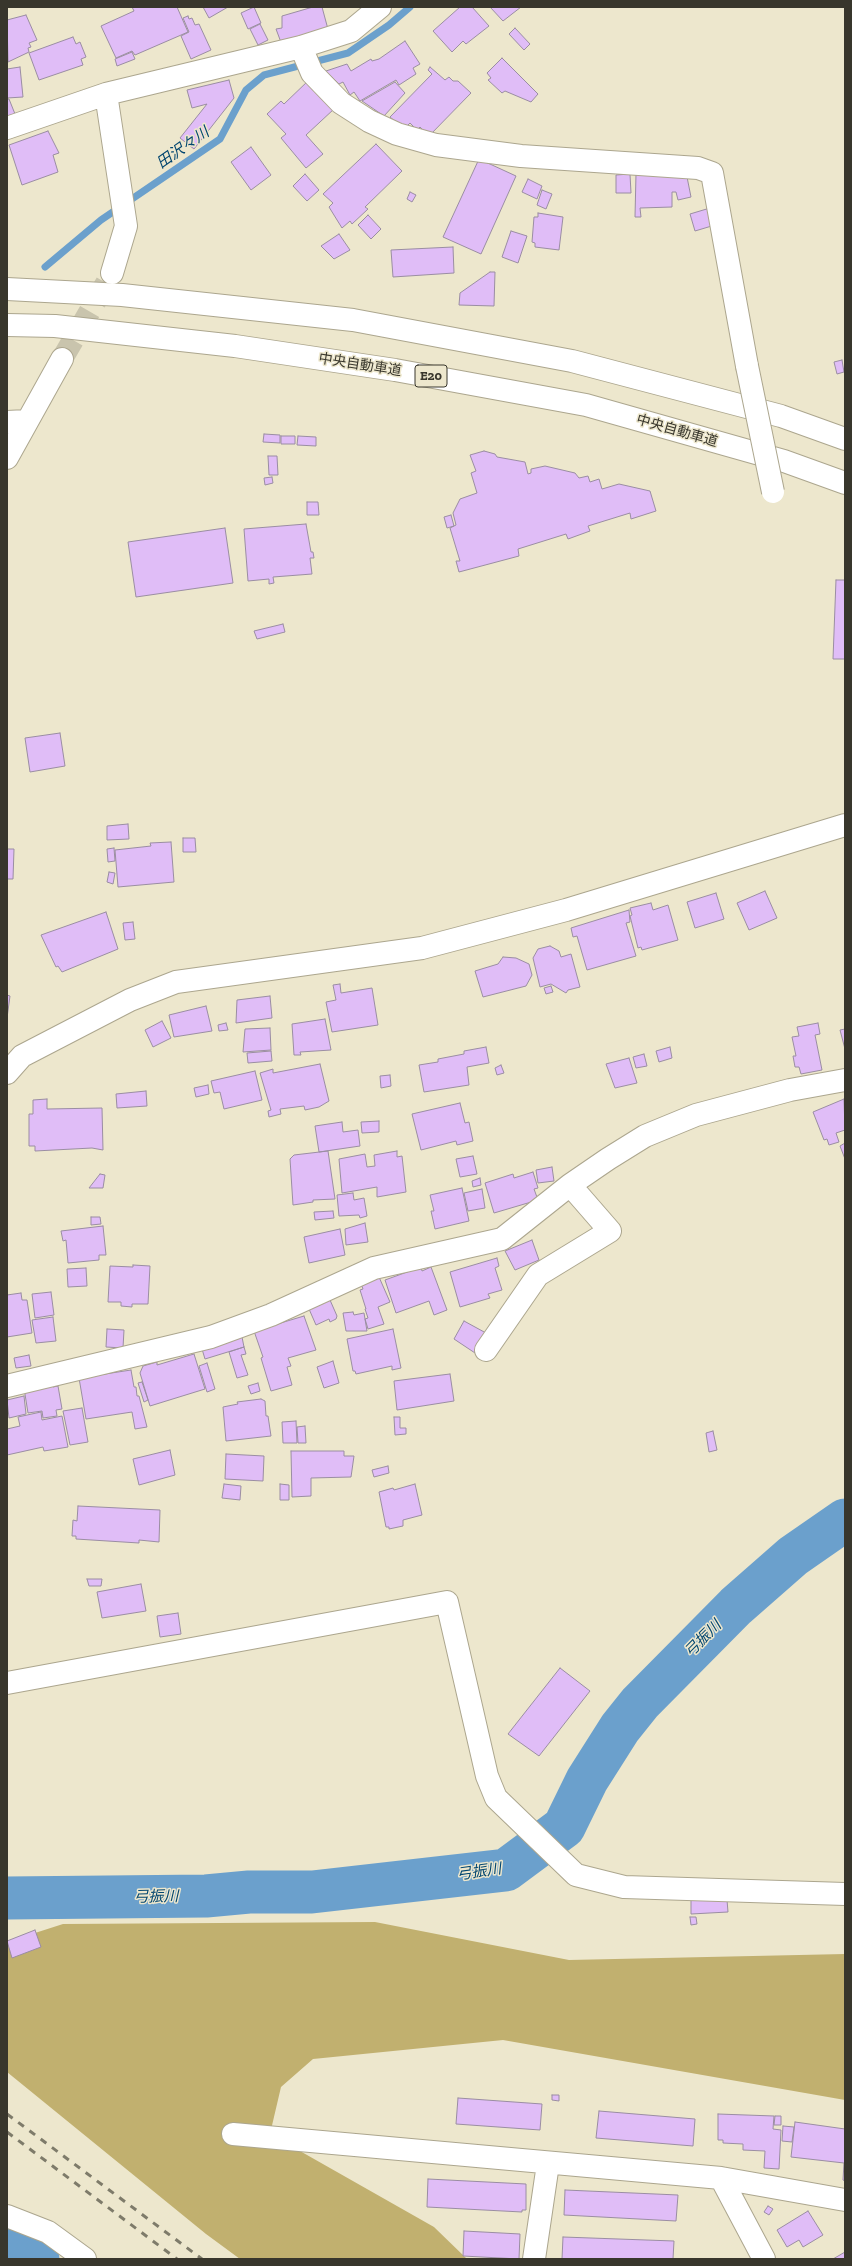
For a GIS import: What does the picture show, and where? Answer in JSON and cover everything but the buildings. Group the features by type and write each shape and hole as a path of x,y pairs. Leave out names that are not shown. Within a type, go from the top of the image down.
{"main road":[{"path":"7,128 106,94 306,58 351,31 380,7"},
{"path":"306,58 341,103 369,121 397,134 436,145 521,156 698,168 712,173 747,366 773,492"},
{"path":"106,94 126,222 112,273"},
{"path":"7,289 122,295 361,322 572,361 781,416 845,440"},
{"name":"中央自動車道","path":"7,325 54,326 235,346 396,370 586,405 784,461 845,483"},
{"path":"7,458 17,421 62,359"},
{"path":"7,1073 22,1056 130,1000 176,982 422,948 566,910 845,825"},
{"path":"7,1386 211,1337 271,1315 374,1268 502,1239 570,1186 608,1159 645,1136 696,1115 790,1090 845,1080"},
{"path":"486,1350 538,1275 610,1231 570,1186"},
{"path":"7,1683 447,1602 487,1776 496,1798 576,1875 624,1887 845,1894"},
{"path":"233,2134 548,2164 720,2178 845,2200"},
{"path":"534,2259 548,2164"},
{"path":"720,2178 764,2259"},
{"path":"7,2216 48,2232 85,2259"}],"shaded area":[{"path":"375,1922 569,1960 845,1954 845,2100 503,2040 313,2059 281,2087 270,2134 434,2227 467,2259 240,2259 206,2234 7,2072 7,1942 63,1924"}],"waterway":[{"name":"田沢々川","path":"45,267 101,220 220,139 246,90 264,75 348,53 389,25 410,7"},
{"name":"弓振川","path":"7,1898 206,1896 249,1892 312,1892 506,1870 564,1827 587,1780 620,1728 640,1703 736,1606 793,1556 845,1520"},
{"path":"7,2245 38,2259"}],"tunnel":[{"path":"62,359 112,273"}],"railway":[{"path":"7,2114 202,2259"},
{"path":"7,2132 177,2259"}]}
